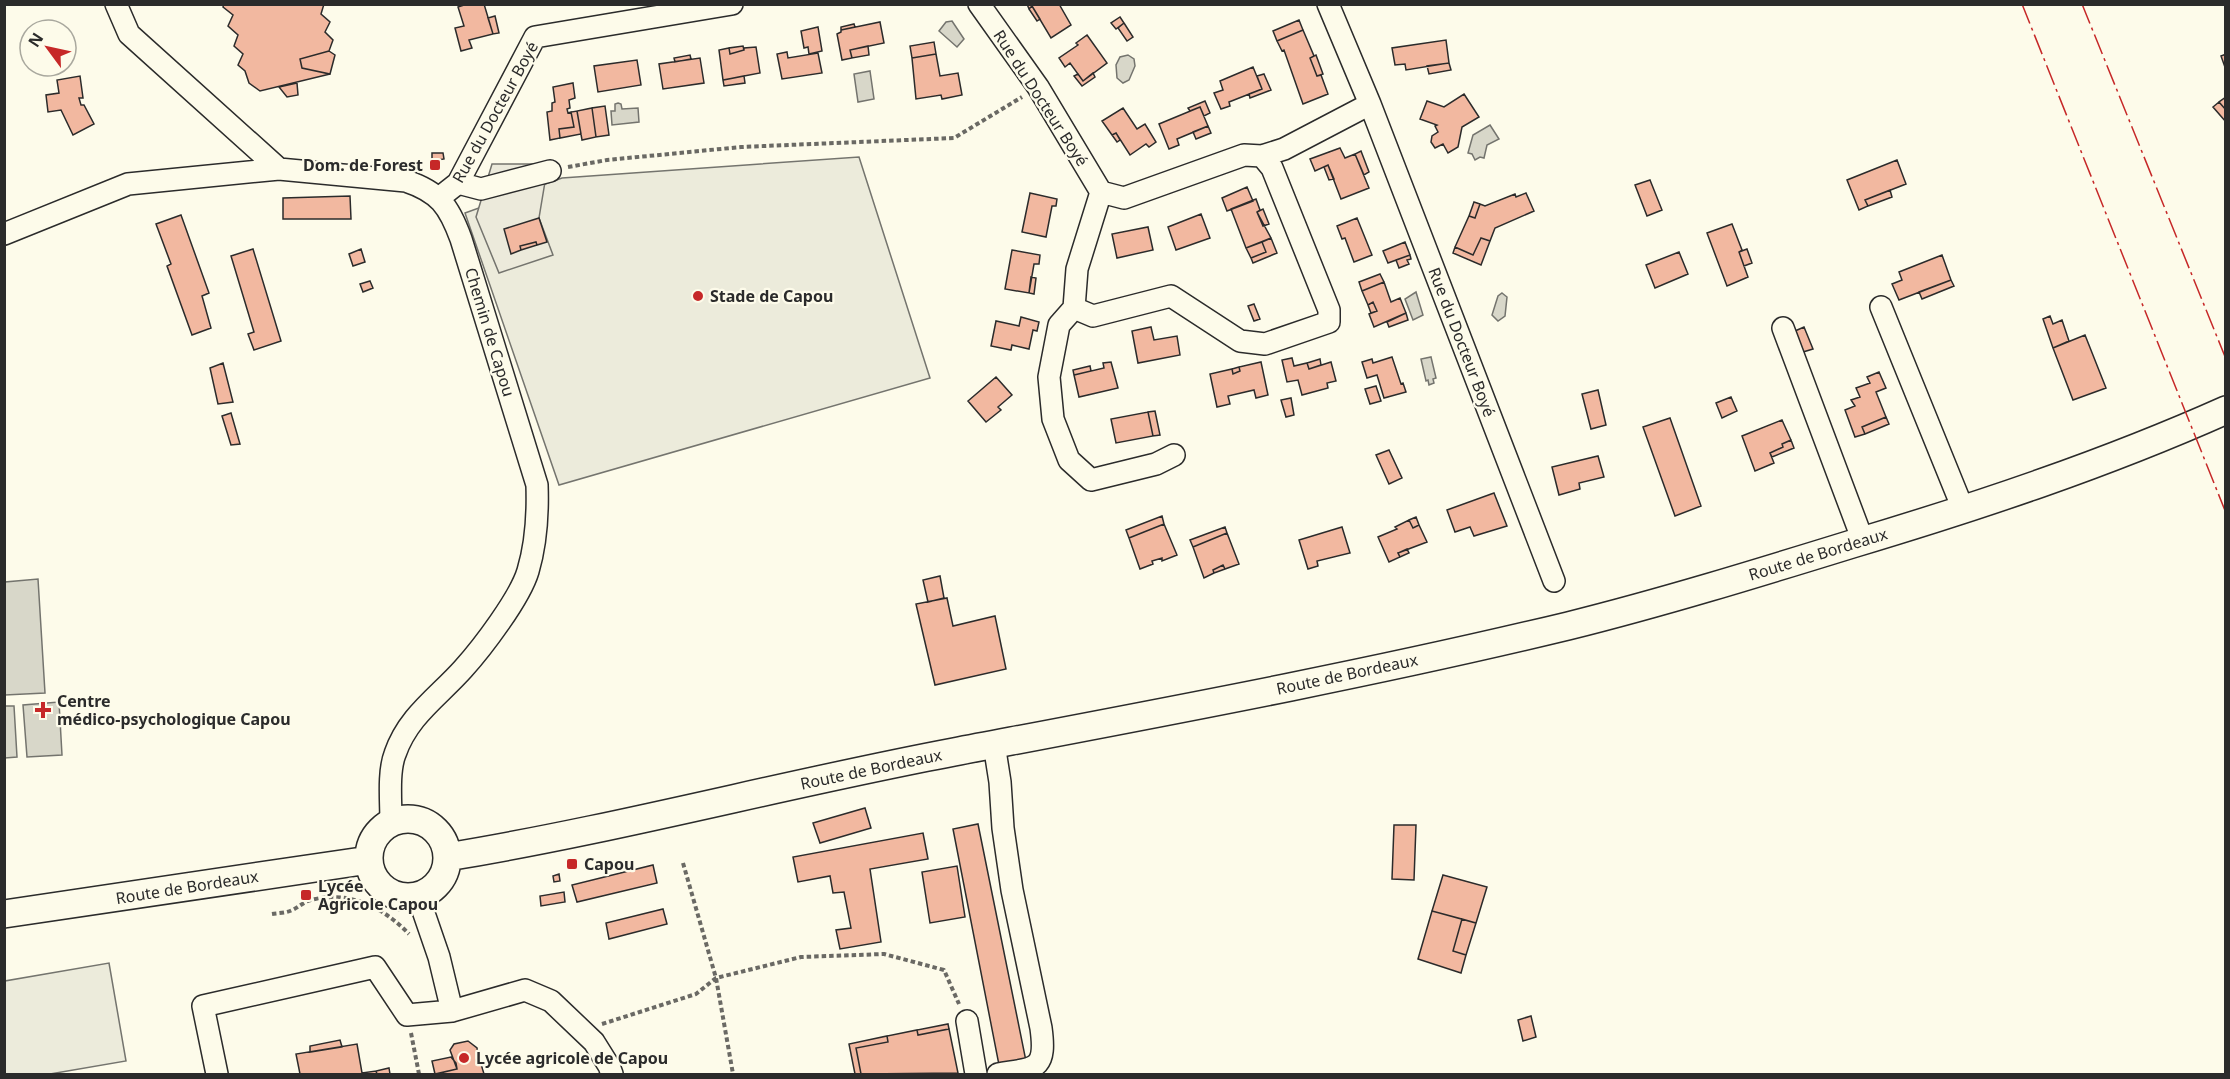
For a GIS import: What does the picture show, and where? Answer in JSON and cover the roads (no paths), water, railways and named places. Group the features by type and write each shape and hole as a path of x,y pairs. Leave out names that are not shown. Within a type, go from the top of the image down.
{"main road":[{"name":"Route de Bordeaux","path":"447,857 588,831 907,761 1316,681 1514,639 1644,606 1963,510 2136,447 2226,410"},
{"path":"410,819 429,824 438,832 445,844 447,857 445,870 430,890 418,896 405,897 382,888 374,878 369,853 373,840 380,830 391,822 410,819"},
{"name":"Route de Bordeaux","path":"4,914 369,860"}],"street":[{"path":"116,4 129,34 279,169"},
{"name":"Rue du Docteur Boyé","path":"439,198 458,183 535,37 732,4"},
{"name":"Rue du Docteur Boyé","path":"979,4 1038,87 1101,192"},
{"name":"Rue du Docteur Boyé","path":"1328,4 1370,104 1554,580"},
{"path":"1174,455 1156,464 1091,480 1069,460 1053,420 1049,378 1059,324 1074,309 1077,268 1101,192 1124,198 1244,155 1262,156 1284,149 1370,104"},
{"path":"1074,309 1093,316 1171,296 1240,341 1265,344 1329,322 1329,310 1272,168 1262,156"},
{"name":"Chemin de Capou","path":"4,234 128,184 279,169 405,181 424,187 439,198 454,220 528,453 537,485 538,506 528,573 508,609 462,670 437,693 411,723 394,755 391,822"},
{"path":"458,183 481,189 550,171"},
{"path":"1881,307 1963,510"},
{"path":"1783,328 1863,541"},
{"path":"994,744 1009,869 1041,1028 1043,1052 1034,1068 998,1074"},
{"path":"418,896 439,957 452,1011"},
{"path":"217,1074 203,1006 375,967 407,1015 452,1011 525,990 551,1001 594,1042 612,1074"},
{"path":"967,1021 976,1074"}],"place":[{"name":"Dom. de Forest","path":"435,165"},
{"name":"Stade de Capou","path":"698,296"},
{"name":"Centre médico-psychologique Capou","path":"43,710"},
{"name":"Capou","path":"572,864"},
{"name":"Lycée Agricole Capou","path":"306,895"},
{"name":"Lycée agricole de Capou","path":"464,1058"}]}
